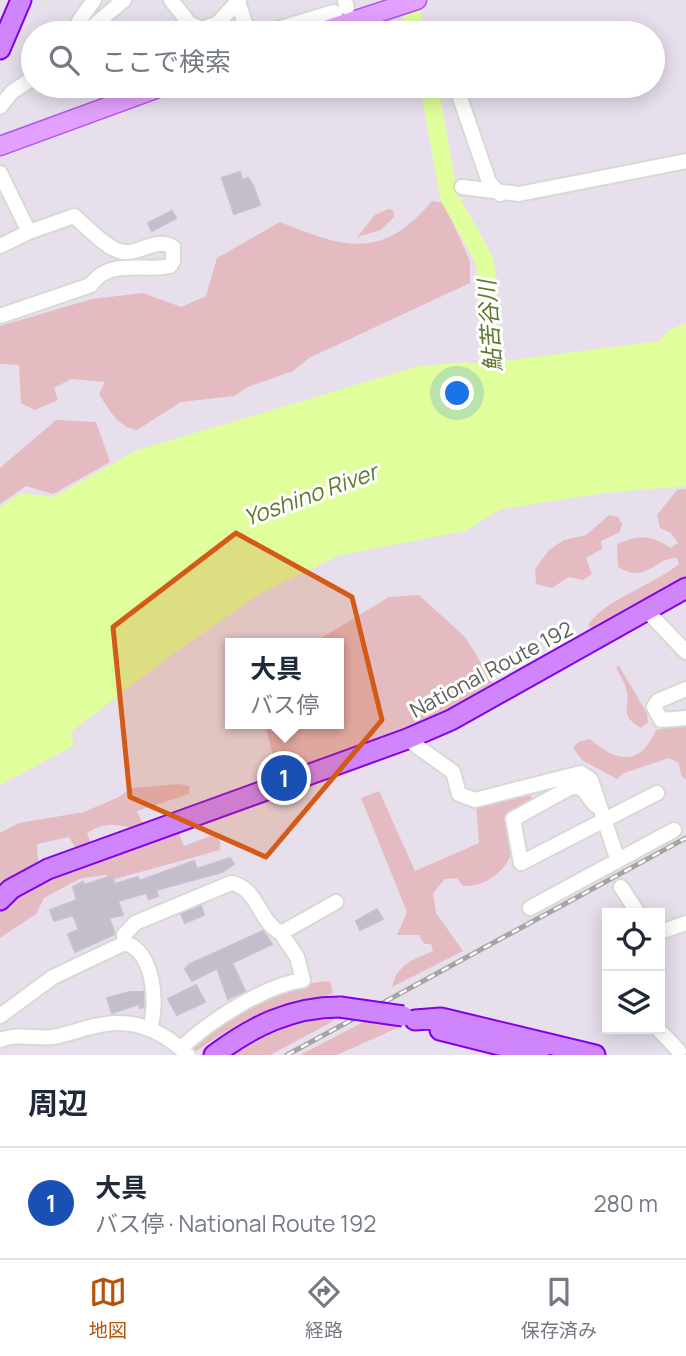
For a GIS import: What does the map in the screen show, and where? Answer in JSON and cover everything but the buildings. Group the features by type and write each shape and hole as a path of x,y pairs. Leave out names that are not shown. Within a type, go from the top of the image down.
{"highway":[{"path":"0,49 21,0"},
{"name":"National Route 192","path":"0,900 11,889 48,869 407,739 451,720 686,588"},
{"path":"214,1055 248,1032 287,1013 313,1007 340,1007 409,1018 441,1018 595,1055"},
{"path":"409,1018 459,1036 539,1055"}],"main road":[{"path":"347,13 417,0"},
{"path":"1,143 130,98"}],"street":[{"path":"79,21 94,0"},
{"path":"99,21 124,0"},
{"path":"171,0 187,21"},
{"path":"220,21 239,1"},
{"path":"239,1 245,21"},
{"path":"304,21 334,12 347,13"},
{"path":"0,107 12,92 21,86"},
{"path":"460,98 489,183 500,194"},
{"path":"462,187 500,194 532,192 686,161"},
{"path":"0,173 29,232"},
{"path":"0,246 74,216 117,251 167,243 173,247 173,261 161,268 134,266 108,272 96,277 91,285 0,316"},
{"path":"646,610 686,652"},
{"path":"686,689 658,701 654,707 661,720 686,718"},
{"path":"407,739 453,772 459,794 475,800 581,773 591,780 618,860"},
{"path":"602,815 582,788 570,787 513,819 520,863 602,815 657,793"},
{"path":"530,908 674,830"},
{"path":"0,1040 19,1035 51,1037 106,1024 150,1028 185,1052 193,1037 266,991 303,980 297,957 281,933 271,929 251,894 240,885 231,883 135,923 124,935 125,943"},
{"path":"621,887 635,908"},
{"path":"281,933 336,902"},
{"path":"665,930 686,923"},
{"path":"0,1016 53,977 125,943 132,945 149,972 155,1008 150,1028"},
{"path":"662,1034 678,1052"}],"highlighted area":[{"path":"236,533 352,597 382,720 266,857 130,797 113,627"}],"shaded area":[{"path":"432,201 444,203 470,261 470,283 309,358 293,371 248,387 234,396 181,402 137,430 119,422 106,406 99,394 105,382 71,379 54,388 58,400 35,410 21,403 19,365 0,364 0,326 92,299 143,293 181,307 206,296 217,258 280,222 324,238 361,244 379,241 396,233 414,220"},
{"path":"388,209 393,210 394,217 381,230 357,237 375,215"},
{"path":"56,420 96,422 110,462 53,494 26,486 0,504 0,468"},
{"path":"686,489 686,578 593,630 588,625 606,607 679,564 677,558 669,559 643,572 628,572 618,567 617,544 639,537 657,540 671,548 678,543 671,533 660,528 657,515 677,490"},
{"path":"609,515 618,517 622,524 620,532 601,541 602,549 586,558 592,574 583,580 569,577 552,588 536,584 535,569 549,550 564,540 586,535"},
{"path":"419,595 466,638 493,683 413,729 293,771 289,768 277,772 266,729 344,729 344,638 321,638 389,597"},
{"path":"619,666 647,713 648,722 641,728 629,719 627,714 625,685 616,667"},
{"path":"686,724 686,780 681,775 679,763 669,758 624,773 617,779 582,760 573,748 578,742 590,739 609,753 627,757 643,750 656,730"},
{"path":"179,784 190,786 189,794 137,811 144,827 104,825 87,833 91,843 76,849 69,837 37,844 38,862 72,867 177,829 184,846 213,835 220,841 220,850 115,879 105,875 82,878 44,898 36,914 0,938 0,833 19,823 84,812 119,797 131,788"},
{"path":"379,791 415,871 479,843 476,805 528,792 533,799 507,813 512,847 507,863 495,876 471,886 463,886 457,878 445,879 433,893 436,913 463,951 392,987 402,968 433,951 431,944 424,944 419,935 397,935 407,912 361,798"},
{"path":"330,981 333,993 295,1001 252,1017 195,1052 189,1046 239,1013 273,995 310,983"},
{"path":"340,1014 330,1023 270,1055 227,1055 289,1022"},
{"path":"371,1018 406,1024 337,1055 300,1055"}],"water":[{"name":"Yoshino River","path":"686,323 686,486 604,493 501,509 465,531 340,555 261,593 173,654 72,731 73,746 0,785 0,507 21,493 53,497 135,451 419,366 466,362 482,364 659,341 669,330"}],"waterway":[{"name":"鮎苦谷川","path":"408,0 413,21"},
{"name":"鮎苦谷川","path":"431,98 449,197 485,261 489,319 487,375 494,383"}],"railway":[{"path":"287,1055 686,838"}],"place":[{"name":"大具","path":"284,778"}]}
